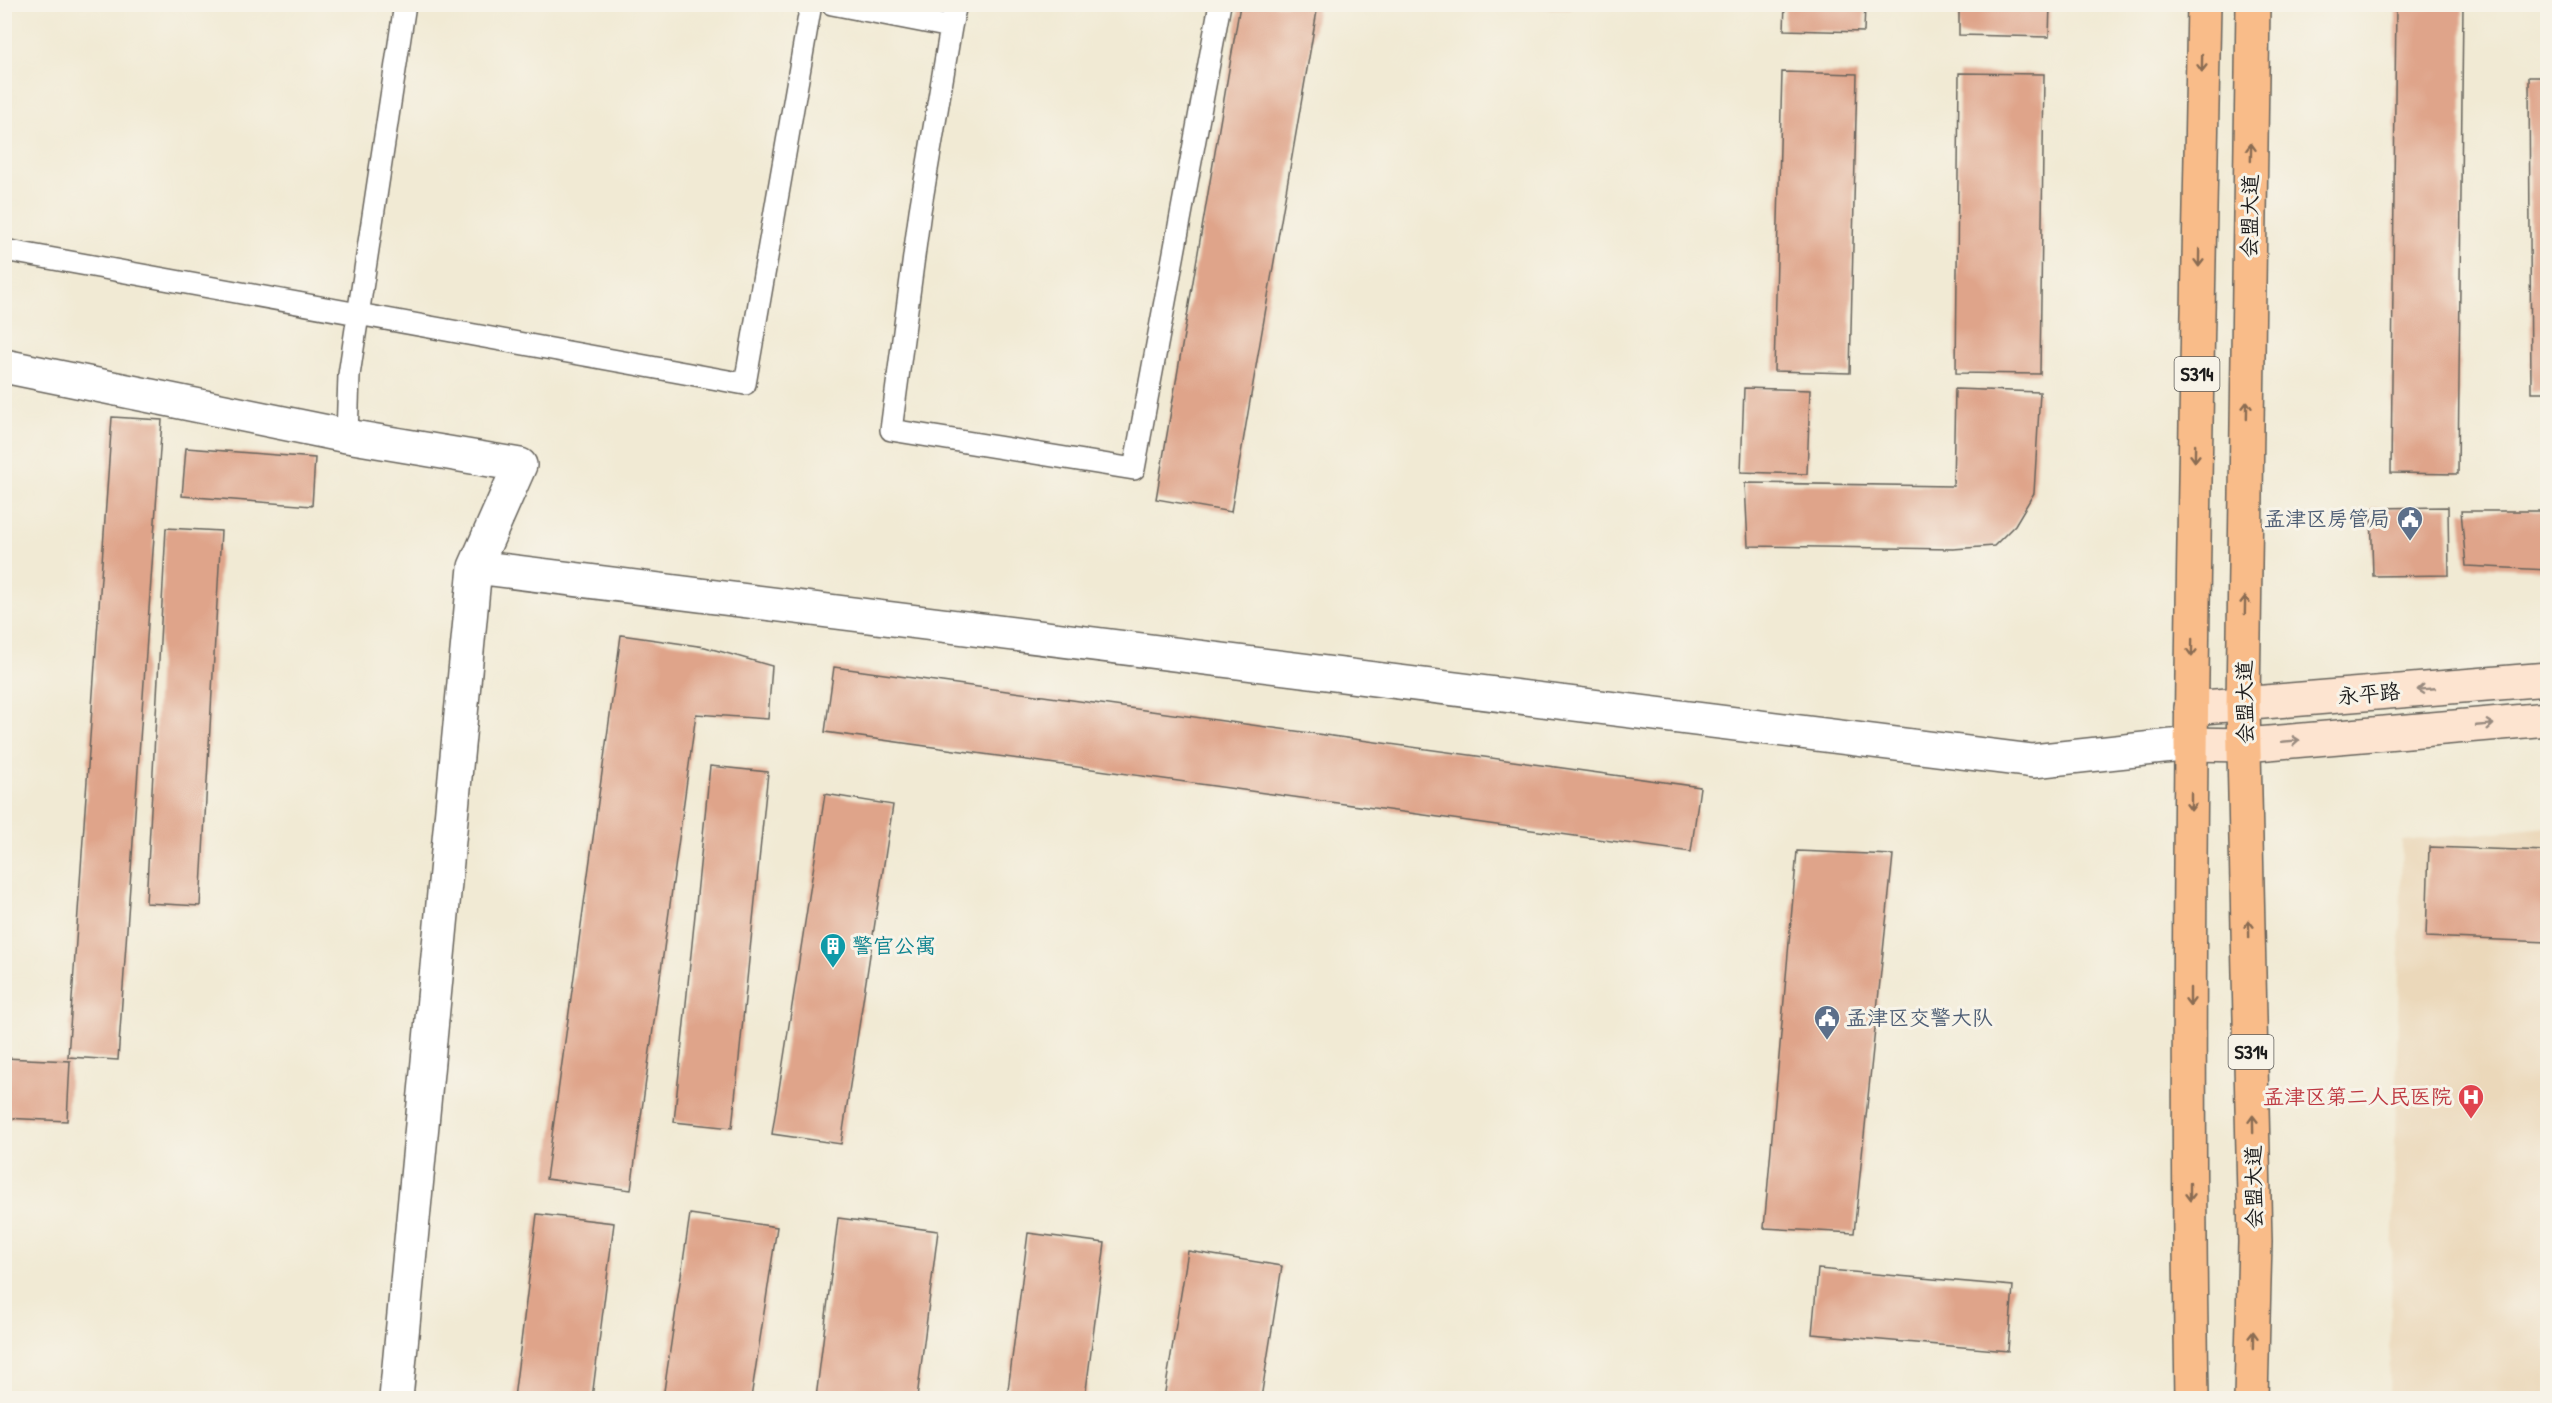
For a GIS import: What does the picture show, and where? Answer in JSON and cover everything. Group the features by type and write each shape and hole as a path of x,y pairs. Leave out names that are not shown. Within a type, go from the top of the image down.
{"main road":[{"name":"S314","path":"2192,1398 2189,1245 2190,708 2204,4"},
{"name":"会盟大道","path":"2251,1398 2255,1242 2243,705 2253,4"},
{"name":"永平路","path":"2190,708 2547,679"},
{"name":"永平路","path":"2191,744 2245,745 2547,719"}],"street":[{"path":"4,366 347,436 520,465 475,567 396,1398"},
{"path":"475,567 2033,761 2191,744"}],"lane":[{"path":"347,436 349,375 357,315 405,4"},
{"path":"4,250 745,384 811,4"},
{"path":"832,4 951,27"},
{"path":"956,4 920,211 891,430 1134,470 1220,4"}],"shaded area":[{"name":"孟津区第二人民医院","path":"2547,827 2547,1398 2389,1398 2402,841"}],"building":[{"path":"1500,4 1571,4 1571,9 1500,6"},
{"path":"1785,4 1865,4 1864,32 1784,30"},
{"path":"1959,4 2050,4 2049,37 1959,35"},
{"path":"2396,4 2463,4 2458,474 2391,473"},
{"path":"1240,5 1318,5 1231,512 1156,499"},
{"path":"1782,72 1857,74 1850,373 1774,371"},
{"path":"1959,73 2044,74 2040,374 1956,373"},
{"path":"2529,77 2548,77 2548,392 2531,392"},
{"path":"1744,388 1810,390 1807,474 1741,472"},
{"path":"1955,389 2040,392 2034,493 2015,525 1994,546 1953,549 1748,546 1745,483 1953,486"},
{"path":"112,417 162,420 118,1060 68,1057"},
{"path":"186,448 315,458 312,506 182,496"},
{"name":"孟津区房管局","path":"2448,507 2449,575 2373,576 2371,508"},
{"path":"2461,511 2548,511 2548,570 2466,566"},
{"path":"166,528 221,531 200,906 146,903"},
{"path":"621,635 705,647 772,666 768,719 696,714 631,1190 546,1179"},
{"path":"834,667 1700,787 1691,852 825,732"},
{"path":"710,766 768,772 732,1128 674,1122"},
{"name":"警官公寓","path":"825,794 893,805 841,1144 772,1134"},
{"path":"2429,847 2548,851 2548,942 2426,937"},
{"name":"孟津区交警大队","path":"1797,851 1893,855 1854,1233 1764,1228"},
{"path":"4,1058 70,1061 67,1121 4,1118"},
{"path":"537,1214 614,1223 592,1398 514,1398"},
{"path":"690,1214 777,1227 751,1398 663,1398"},
{"path":"838,1218 938,1231 917,1398 816,1398"},
{"path":"1028,1233 1105,1243 1085,1398 1007,1398"},
{"path":"1188,1251 1282,1266 1261,1398 1164,1398"},
{"path":"1818,1269 2013,1286 2008,1351 1812,1334"}],"place":[{"name":"孟津区房管局","path":"2410,542"},
{"name":"警官公寓","path":"833,969"},
{"name":"孟津区交警大队","path":"1827,1041"},
{"name":"孟津区第二人民医院","path":"2471,1120"}]}
